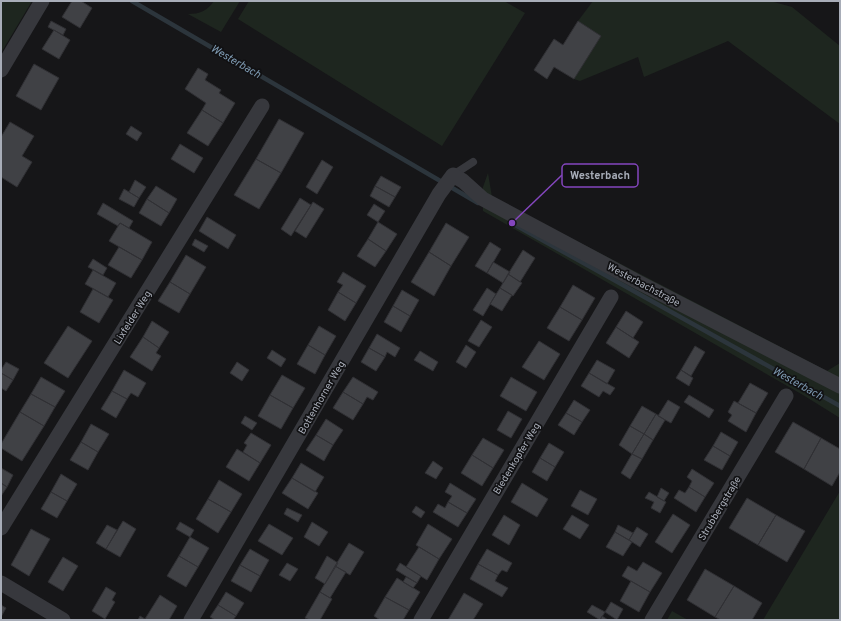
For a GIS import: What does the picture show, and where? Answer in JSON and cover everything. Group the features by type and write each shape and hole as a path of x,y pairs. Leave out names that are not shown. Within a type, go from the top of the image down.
{"street":[{"path":"1,70 42,1"},
{"name":"Lixfelder Weg","path":"1,528 262,106"},
{"name":"Bottenhorner Weg","path":"191,620 440,194 452,177"},
{"name":"Westerbachstraße","path":"452,177 463,181 483,199 631,278 840,386"},
{"name":"Biedenkopfer Weg","path":"421,620 612,297"},
{"name":"Strubbergstraße","path":"652,620 786,396"},
{"path":"1,583 63,620"}],"lane":[{"path":"452,177 473,162"}],"shaded area":[{"path":"1,1 32,1 1,53"},
{"path":"214,1 240,1 221,32 188,14 203,11"},
{"path":"249,1 504,1 525,13 442,146 238,19"},
{"path":"593,1 770,1 792,7 840,46 840,124 728,41 644,77 638,57 580,81 574,79 601,36 578,21"},
{"path":"488,173 492,197 827,371 840,363 840,418 803,395 483,211 483,187"},
{"path":"840,491 840,620 763,620"},
{"path":"672,611 688,620 667,620"}],"building":[{"path":"72,1 81,1 92,8 80,28 62,17"},
{"path":"51,21 66,29 63,35 48,27"},
{"path":"578,21 601,36 574,79 554,67 547,79 534,70 554,39 563,45"},
{"path":"54,30 70,40 59,59 42,49"},
{"path":"34,64 59,78 41,110 16,96"},
{"path":"198,68 208,74 205,80 221,90 219,93 235,103 223,123 202,110 206,103 185,89"},
{"path":"202,110 223,123 208,146 187,133"},
{"path":"279,119 304,133 281,173 256,159"},
{"path":"10,122 34,136 22,156 32,162 17,187 1,177 1,137"},
{"path":"131,126 142,133 137,141 126,134"},
{"path":"180,144 203,158 194,173 171,159"},
{"path":"256,159 281,173 259,209 234,195"},
{"path":"322,160 333,167 317,194 306,187"},
{"path":"381,176 401,187 395,197 375,186"},
{"path":"135,180 146,187 139,198 129,192"},
{"path":"156,186 177,199 169,213 147,199"},
{"path":"375,186 395,197 389,207 370,196"},
{"path":"124,189 139,198 134,207 119,199"},
{"path":"300,198 311,205 291,236 281,229"},
{"path":"147,199 169,213 161,226 139,213"},
{"path":"313,202 324,209 306,238 295,231"},
{"path":"103,203 133,221 129,228 120,223 118,226 97,214"},
{"path":"374,204 385,211 378,222 367,215"},
{"path":"207,217 236,235 228,249 199,231"},
{"path":"378,222 397,234 386,251 368,239"},
{"path":"120,223 152,242 142,260 109,241"},
{"path":"446,223 469,237 451,266 429,252"},
{"path":"195,239 208,246 204,252 192,245"},
{"path":"368,239 386,251 375,267 357,256"},
{"path":"490,242 501,249 487,273 475,266"},
{"path":"119,247 142,260 131,278 108,265"},
{"path":"523,250 535,258 520,282 508,274"},
{"path":"429,252 451,266 434,296 411,282"},
{"path":"186,255 206,267 190,294 170,282"},
{"path":"93,259 107,268 103,275 88,267"},
{"path":"493,262 510,272 503,283 487,273"},
{"path":"93,270 116,283 108,297 85,284"},
{"path":"343,272 366,286 356,303 338,292 343,285 337,282"},
{"path":"508,274 522,283 513,296 500,288"},
{"path":"170,282 190,294 179,313 158,301"},
{"path":"573,285 595,298 582,320 560,307"},
{"path":"487,288 496,294 483,316 473,310"},
{"path":"500,288 512,295 502,311 490,304"},
{"path":"93,289 113,300 99,323 80,312"},
{"path":"402,290 419,300 410,316 393,306"},
{"path":"338,292 356,303 345,321 328,310"},
{"path":"393,306 410,316 401,332 384,322"},
{"path":"560,307 582,320 569,341 547,328"},
{"path":"626,311 643,322 633,338 616,327"},
{"path":"481,320 492,327 479,347 468,341"},
{"path":"152,321 169,332 159,348 143,337"},
{"path":"68,326 92,341 68,378 44,363"},
{"path":"319,326 336,336 325,355 308,345"},
{"path":"616,327 639,342 629,358 606,343"},
{"path":"377,334 400,348 395,357 387,352 385,357 369,348"},
{"path":"143,337 159,348 156,353 161,356 152,371 130,357"},
{"path":"539,341 560,354 544,380 522,367"},
{"path":"308,345 325,355 315,374 297,364"},
{"path":"466,345 476,352 466,368 456,362"},
{"path":"695,346 705,352 691,376 681,370"},
{"path":"369,348 385,357 376,371 361,362"},
{"path":"272,350 286,359 281,367 267,358"},
{"path":"420,351 438,362 433,371 414,360"},
{"path":"597,360 615,370 607,384 589,373"},
{"path":"6,362 19,369 13,380 1,373 1,370"},
{"path":"237,362 249,370 242,381 230,373"},
{"path":"124,370 146,383 138,397 131,393 127,399 112,391"},
{"path":"681,370 693,378 689,386 676,378"},
{"path":"1,373 13,380 6,391 1,388"},
{"path":"589,373 615,388 610,395 603,391 599,397 581,386"},
{"path":"282,375 305,388 293,408 270,395"},
{"path":"41,377 65,391 55,407 31,394"},
{"path":"353,377 378,392 373,400 367,397 363,404 343,392"},
{"path":"511,377 537,392 526,411 500,396"},
{"path":"750,383 768,393 756,413 738,403"},
{"path":"112,391 127,399 116,418 101,409"},
{"path":"343,392 363,404 353,420 333,408"},
{"path":"31,394 55,407 44,426 20,412"},
{"path":"270,395 293,408 281,429 258,416"},
{"path":"689,395 714,410 709,418 684,402"},
{"path":"574,400 590,410 582,422 566,413"},
{"path":"668,400 680,407 671,423 658,416"},
{"path":"734,401 756,413 746,432 728,421 732,415 728,412"},
{"path":"642,406 656,414 644,434 630,426"},
{"path":"508,411 522,419 511,438 497,430"},
{"path":"20,412 44,426 22,461 1,448 1,444"},
{"path":"566,413 582,422 574,435 558,425"},
{"path":"656,414 665,420 653,440 644,434"},
{"path":"245,416 257,423 252,430 241,423"},
{"path":"326,419 343,430 333,445 316,435"},
{"path":"793,422 821,438 804,469 775,452"},
{"path":"91,424 109,434 98,452 81,442"},
{"path":"630,426 644,434 632,454 619,445"},
{"path":"721,432 738,442 730,456 713,446"},
{"path":"251,433 271,445 260,463 243,452 247,445 244,443"},
{"path":"644,434 653,440 642,459 632,454"},
{"path":"316,435 333,445 324,461 306,450"},
{"path":"483,438 504,450 493,468 472,455"},
{"path":"821,438 840,449 840,472 832,486 804,469"},
{"path":"81,442 98,452 88,470 70,460"},
{"path":"549,443 564,452 555,467 540,458"},
{"path":"713,446 730,456 722,470 704,460"},
{"path":"237,449 260,463 249,481 226,467"},
{"path":"632,454 642,459 630,479 621,473"},
{"path":"472,455 493,468 482,486 461,473"},
{"path":"540,458 555,467 547,481 532,472"},
{"path":"433,461 443,468 436,479 425,473"},
{"path":"301,463 324,477 315,492 292,478"},
{"path":"1,468 13,475 7,487 1,483"},
{"path":"692,469 714,483 705,497 689,487 692,481 687,477"},
{"path":"61,474 77,484 67,501 51,492"},
{"path":"292,478 318,493 308,509 282,493"},
{"path":"219,480 242,494 231,512 208,499"},
{"path":"1,483 7,487 1,496"},
{"path":"450,483 476,499 467,513 448,502 452,496 445,492"},
{"path":"522,483 548,499 537,517 511,502"},
{"path":"689,487 705,497 696,512 674,498 679,490 685,493"},
{"path":"661,488 669,493 664,501 657,497"},
{"path":"580,490 597,499 588,515 571,506"},
{"path":"51,492 67,501 57,518 41,509"},
{"path":"649,492 666,502 660,513 651,508 654,502 645,498"},
{"path":"747,498 776,515 758,545 729,528"},
{"path":"208,499 231,512 218,533 196,519"},
{"path":"448,502 467,513 458,527 433,512 438,504 445,508"},
{"path":"416,506 425,512 421,518 412,512"},
{"path":"287,508 302,515 298,522 284,514"},
{"path":"673,514 690,525 672,553 655,542"},
{"path":"504,515 520,525 509,545 492,535"},
{"path":"572,515 589,525 580,539 563,529"},
{"path":"776,515 805,531 787,562 758,545"},
{"path":"123,521 136,529 120,557 106,549"},
{"path":"180,522 194,530 190,537 176,529"},
{"path":"312,522 328,532 319,546 304,537"},
{"path":"269,524 293,538 282,555 258,541"},
{"path":"428,524 452,539 439,559 416,545"},
{"path":"107,525 117,530 106,549 96,543"},
{"path":"618,525 633,533 629,540 615,532"},
{"path":"637,527 648,534 640,547 629,540"},
{"path":"31,529 50,539 29,576 11,565"},
{"path":"615,532 632,542 623,556 606,547"},
{"path":"190,537 209,548 198,567 179,556"},
{"path":"349,543 364,552 350,575 335,566"},
{"path":"419,547 439,559 427,580 406,567"},
{"path":"250,549 269,560 260,576 240,565"},
{"path":"487,549 512,563 507,572 502,570 498,575 478,564"},
{"path":"179,556 198,567 186,587 167,576"},
{"path":"327,556 338,563 325,584 315,578"},
{"path":"63,557 78,566 63,591 48,582"},
{"path":"643,562 662,573 650,592 622,576 628,566 637,571"},
{"path":"287,563 298,569 290,581 279,575"},
{"path":"400,563 421,576 417,583 396,570"},
{"path":"478,564 498,575 495,581 508,588 502,597 470,579"},
{"path":"240,565 260,576 251,592 231,581"},
{"path":"335,566 346,572 330,598 320,592"},
{"path":"705,569 734,586 715,617 687,600"},
{"path":"406,577 417,583 413,588 403,582"},
{"path":"397,578 420,592 409,610 385,597"},
{"path":"631,581 650,592 639,612 620,601"},
{"path":"734,586 762,603 752,620 721,620 715,617"},
{"path":"106,587 116,593 112,600 115,602 105,619 92,611"},
{"path":"226,592 244,603 236,616 218,605"},
{"path":"320,592 332,599 320,620 310,620 305,618"},
{"path":"464,593 483,604 473,620 448,620"},
{"path":"160,595 177,606 169,620 145,619"},
{"path":"385,597 409,610 403,620 380,620 374,616"},
{"path":"611,602 623,609 617,620 605,612"},
{"path":"1,605 6,608 1,617"},
{"path":"218,605 236,616 233,620 215,620 210,617"},
{"path":"592,605 605,612 600,620 587,612"},
{"path":"140,616 145,619 147,620 138,620"},
{"path":"602,616 608,620 600,620"}],"waterway":[{"name":"Westerbach","path":"132,1 478,203"},
{"name":"Westerbach","path":"517,226 840,406"}],"place":[{"name":"Westerbach","path":"512,223"}]}
